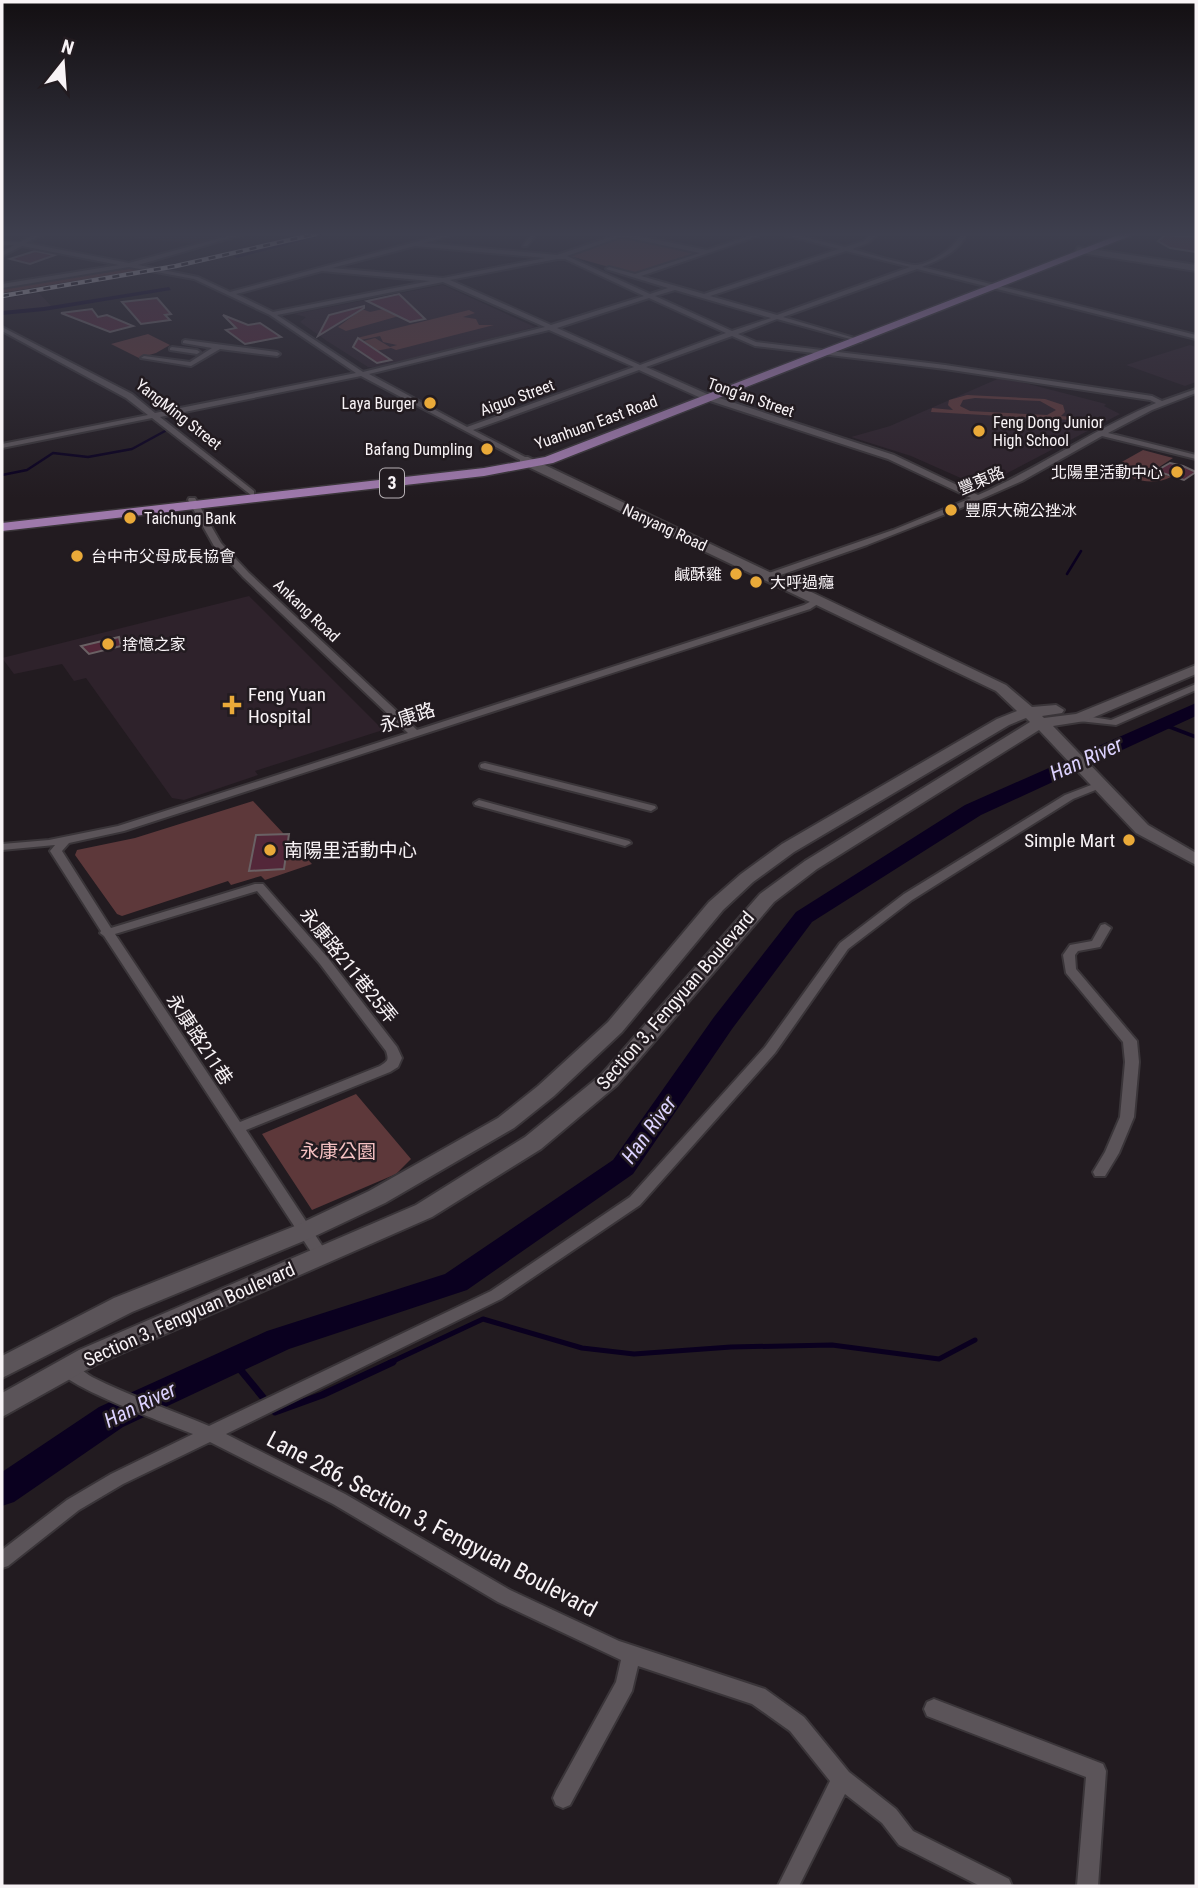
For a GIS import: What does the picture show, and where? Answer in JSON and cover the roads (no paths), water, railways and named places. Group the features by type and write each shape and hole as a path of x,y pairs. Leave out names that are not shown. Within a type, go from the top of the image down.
{"main road":[{"name":"Yuanhuan East Road","path":"2,524 484,472 527,462 707,398 901,322"}],"street":[{"name":"Nanyang Road","path":"284,322 362,374 527,462 1001,688 1057,738 1097,783"},
{"name":"Tong’an Street","path":"536,322 707,398 891,457 976,496"},
{"path":"2,446 362,374 568,322"},
{"path":"709,322 755,344 956,369 1152,398 1161,403"},
{"name":"Aiguo Street","path":"466,430 765,322"},
{"path":"795,322 856,340"},
{"path":"1136,322 1196,337"},
{"name":"YangMing Street","path":"2,329 89,373 156,416 252,495"},
{"path":"185,342 277,354"},
{"path":"144,358 191,364 218,347"},
{"path":"172,349 208,353"},
{"name":"豐東路","path":"769,576 933,517 1016,480 1161,403 1196,391"},
{"path":"1103,433 1196,457"},
{"name":"Ankang Road","path":"193,502 217,544 246,575 414,733"},
{"name":"永康路","path":"2,847 64,841 120,829 732,632 807,607 819,600"},
{"path":"1033,718 1075,708 1196,655"},
{"path":"1079,718 1196,669"},
{"path":"1033,718 1079,718 1112,723 1196,687"},
{"name":"Section 3, Fengyuan Boulevard","path":"2,1368 123,1304 303,1232 421,1173 506,1123 546,1091 615,1027 716,906 747,878 788,848 1003,722 1033,718"},
{"name":"Section 3, Fengyuan Boulevard","path":"2,1406 64,1368 229,1293 424,1211 533,1143 609,1080 767,898 811,865 1033,718"},
{"path":"485,766 651,808"},
{"path":"2,1560 74,1505 117,1479 204,1432 496,1294 635,1202 770,1050 844,946 908,897 1069,797 1097,783 1149,835 1196,860"},
{"path":"479,803 625,843"},
{"name":"永康路211巷","path":"64,841 55,851 303,1232 322,1256"},
{"name":"永康路211巷25弄","path":"107,933 259,886 324,961 392,1050 395,1058 393,1064 385,1069 236,1129"},
{"path":"1100,1172 1112,1153 1127,1117 1132,1062 1130,1041 1070,970 1069,955 1073,948 1096,944 1105,928"},
{"path":"64,1368 87,1382 204,1432"},
{"name":"Lane 286, Section 3, Fengyuan Boulevard","path":"204,1432 339,1499 503,1596 631,1655 758,1696 797,1724 842,1779 889,1816 906,1838 1002,1886"},
{"path":"563,1798 625,1684 631,1655"},
{"path":"934,1709 1096,1771 1088,1886"},
{"path":"788,1886 842,1779"}],"waterway":[{"path":"2,475 27,470 53,453 88,457 132,449 165,431"},
{"path":"1067,574 1081,551"},
{"name":"Han River","path":"2,1491 111,1417 278,1340 456,1282 623,1167 723,1023 804,917 973,810 1196,709"},
{"path":"1162,724 1196,737"},
{"path":"389,1363 483,1319 582,1348 634,1354 731,1347 832,1345 939,1359 975,1340"},
{"path":"234,1362 275,1412 322,1395 393,1362"}],"place":[{"name":"Laya Burger","path":"430,403"},
{"name":"Feng Dong Junior High School","path":"979,431"},
{"name":"Bafang Dumpling","path":"487,449"},
{"name":"北陽里活動中心","path":"1177,472"},
{"name":"豐原大碗公挫冰","path":"951,510"},
{"name":"Taichung Bank","path":"130,518"},
{"name":"台中市父母成長協會","path":"77,556"},
{"name":"鹹酥雞","path":"736,574"},
{"name":"大呼過癮","path":"756,582"},
{"name":"捨憶之家","path":"108,644"},
{"name":"Feng Yuan Hospital","path":"232,705"},
{"name":"Simple Mart","path":"1129,840"},
{"name":"南陽里活動中心","path":"270,850"}],"park label":[{"name":"永康公園","path":"338,1151"}]}
